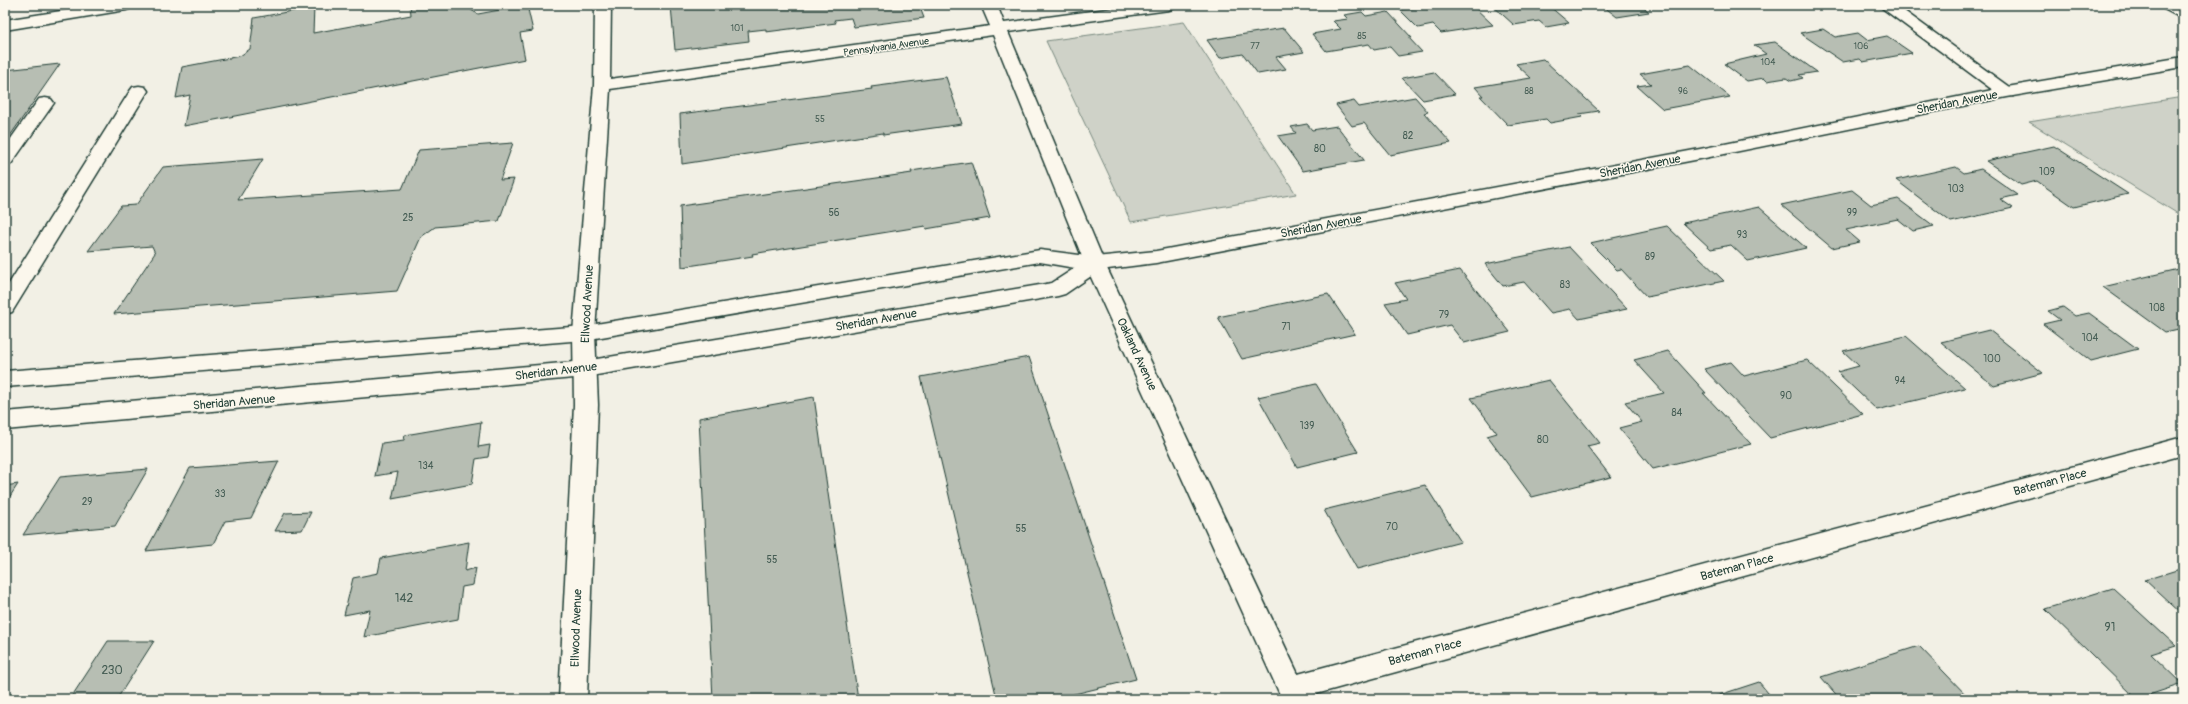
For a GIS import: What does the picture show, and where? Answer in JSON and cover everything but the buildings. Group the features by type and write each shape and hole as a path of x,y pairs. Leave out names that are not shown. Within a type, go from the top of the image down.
{"main road":[{"path":"5,25 126,5"},
{"name":"Ellwood Avenue","path":"573,699 586,404 584,333 602,85 603,5"},
{"name":"Oakland Avenue","path":"989,5 1095,264 1294,694"},
{"name":"Pennsylvania Avenue","path":"602,85 1169,5"},
{"path":"1886,5 2007,92"},
{"path":"2167,5 2183,14"},
{"name":"Sheridan Avenue","path":"5,379 584,333 1040,256 1095,264 1156,257 1700,154 2007,92 2183,62"},
{"path":"5,307 138,91"},
{"path":"5,160 44,103"},
{"name":"Sheridan Avenue","path":"5,421 420,385 585,369 1058,289 1095,264"},
{"name":"Bateman Place","path":"1294,694 2183,446"}],"shaded area":[{"path":"1184,22 1296,194 1131,222 1046,41"},
{"path":"2183,97 2183,217 2029,122"}]}
